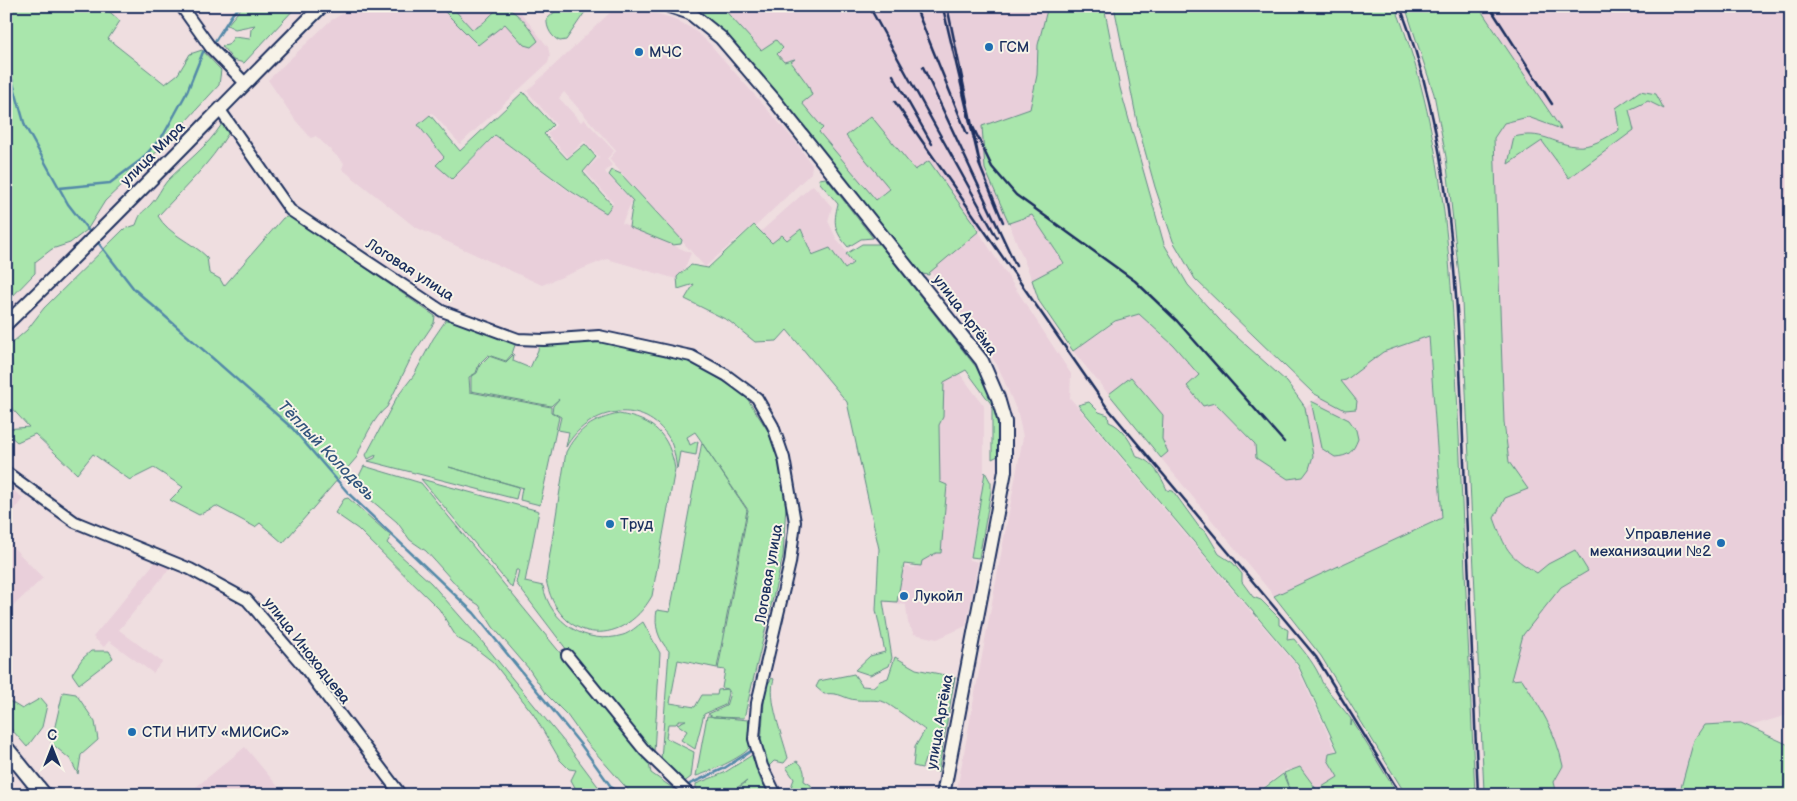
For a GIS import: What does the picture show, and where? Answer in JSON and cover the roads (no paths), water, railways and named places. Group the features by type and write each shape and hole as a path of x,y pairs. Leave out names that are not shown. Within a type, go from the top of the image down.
{"main road":[{"path":"6,748 44,795"}],"street":[{"path":"181,6 211,48 245,83"},
{"name":"улица Мира","path":"6,324 72,261 109,220 322,6"},
{"name":"улица Артёма","path":"669,6 690,13 722,38 775,100 982,361 998,398 1004,422 1005,470 943,795"},
{"name":"Логовая улица","path":"220,110 290,210 442,311 518,339 544,340 600,336 691,356 726,375 757,398 773,426 784,458 795,522 790,562 757,703 754,739 757,753 776,795"},
{"name":"улица Иноходцева","path":"6,472 75,522 190,569 247,600 304,668 401,795"},
{"path":"567,655 645,751 686,791"}],"waterway":[{"path":"212,46 233,13 241,6"},
{"path":"59,188 110,183 142,159 164,134 187,92 203,52 208,49"},
{"name":"Тёплый Колодезь","path":"6,66 11,76 25,126 68,204 92,235"},
{"name":"Тёплый Колодезь","path":"97,241 134,289 292,428 349,494 474,613 581,745 617,795"},
{"path":"686,788 690,784 723,769 754,749"}],"railway":[{"path":"869,6 997,238"},
{"path":"915,6 967,134"},
{"path":"943,8 981,169 947,6"},
{"path":"1400,6 1418,58 1431,111 1442,165 1449,220 1458,329 1478,795"},
{"path":"1489,6 1552,104"},
{"path":"923,67 1016,266"},
{"path":"893,75 932,144"},
{"path":"895,102 1106,406 1316,657 1401,795"},
{"path":"973,127 992,167 1016,195 1135,281 1177,321 1284,442"},
{"path":"979,164 1003,222"}],"place":[{"name":"ГСМ","path":"989,47"},
{"name":"МЧС","path":"639,52"},
{"name":"Труд","path":"610,524"},
{"name":"Управление механизации №2","path":"1721,543"},
{"name":"Лукойл","path":"904,596"},
{"name":"СТИ НИТУ «МИСиС»","path":"132,732"}]}
